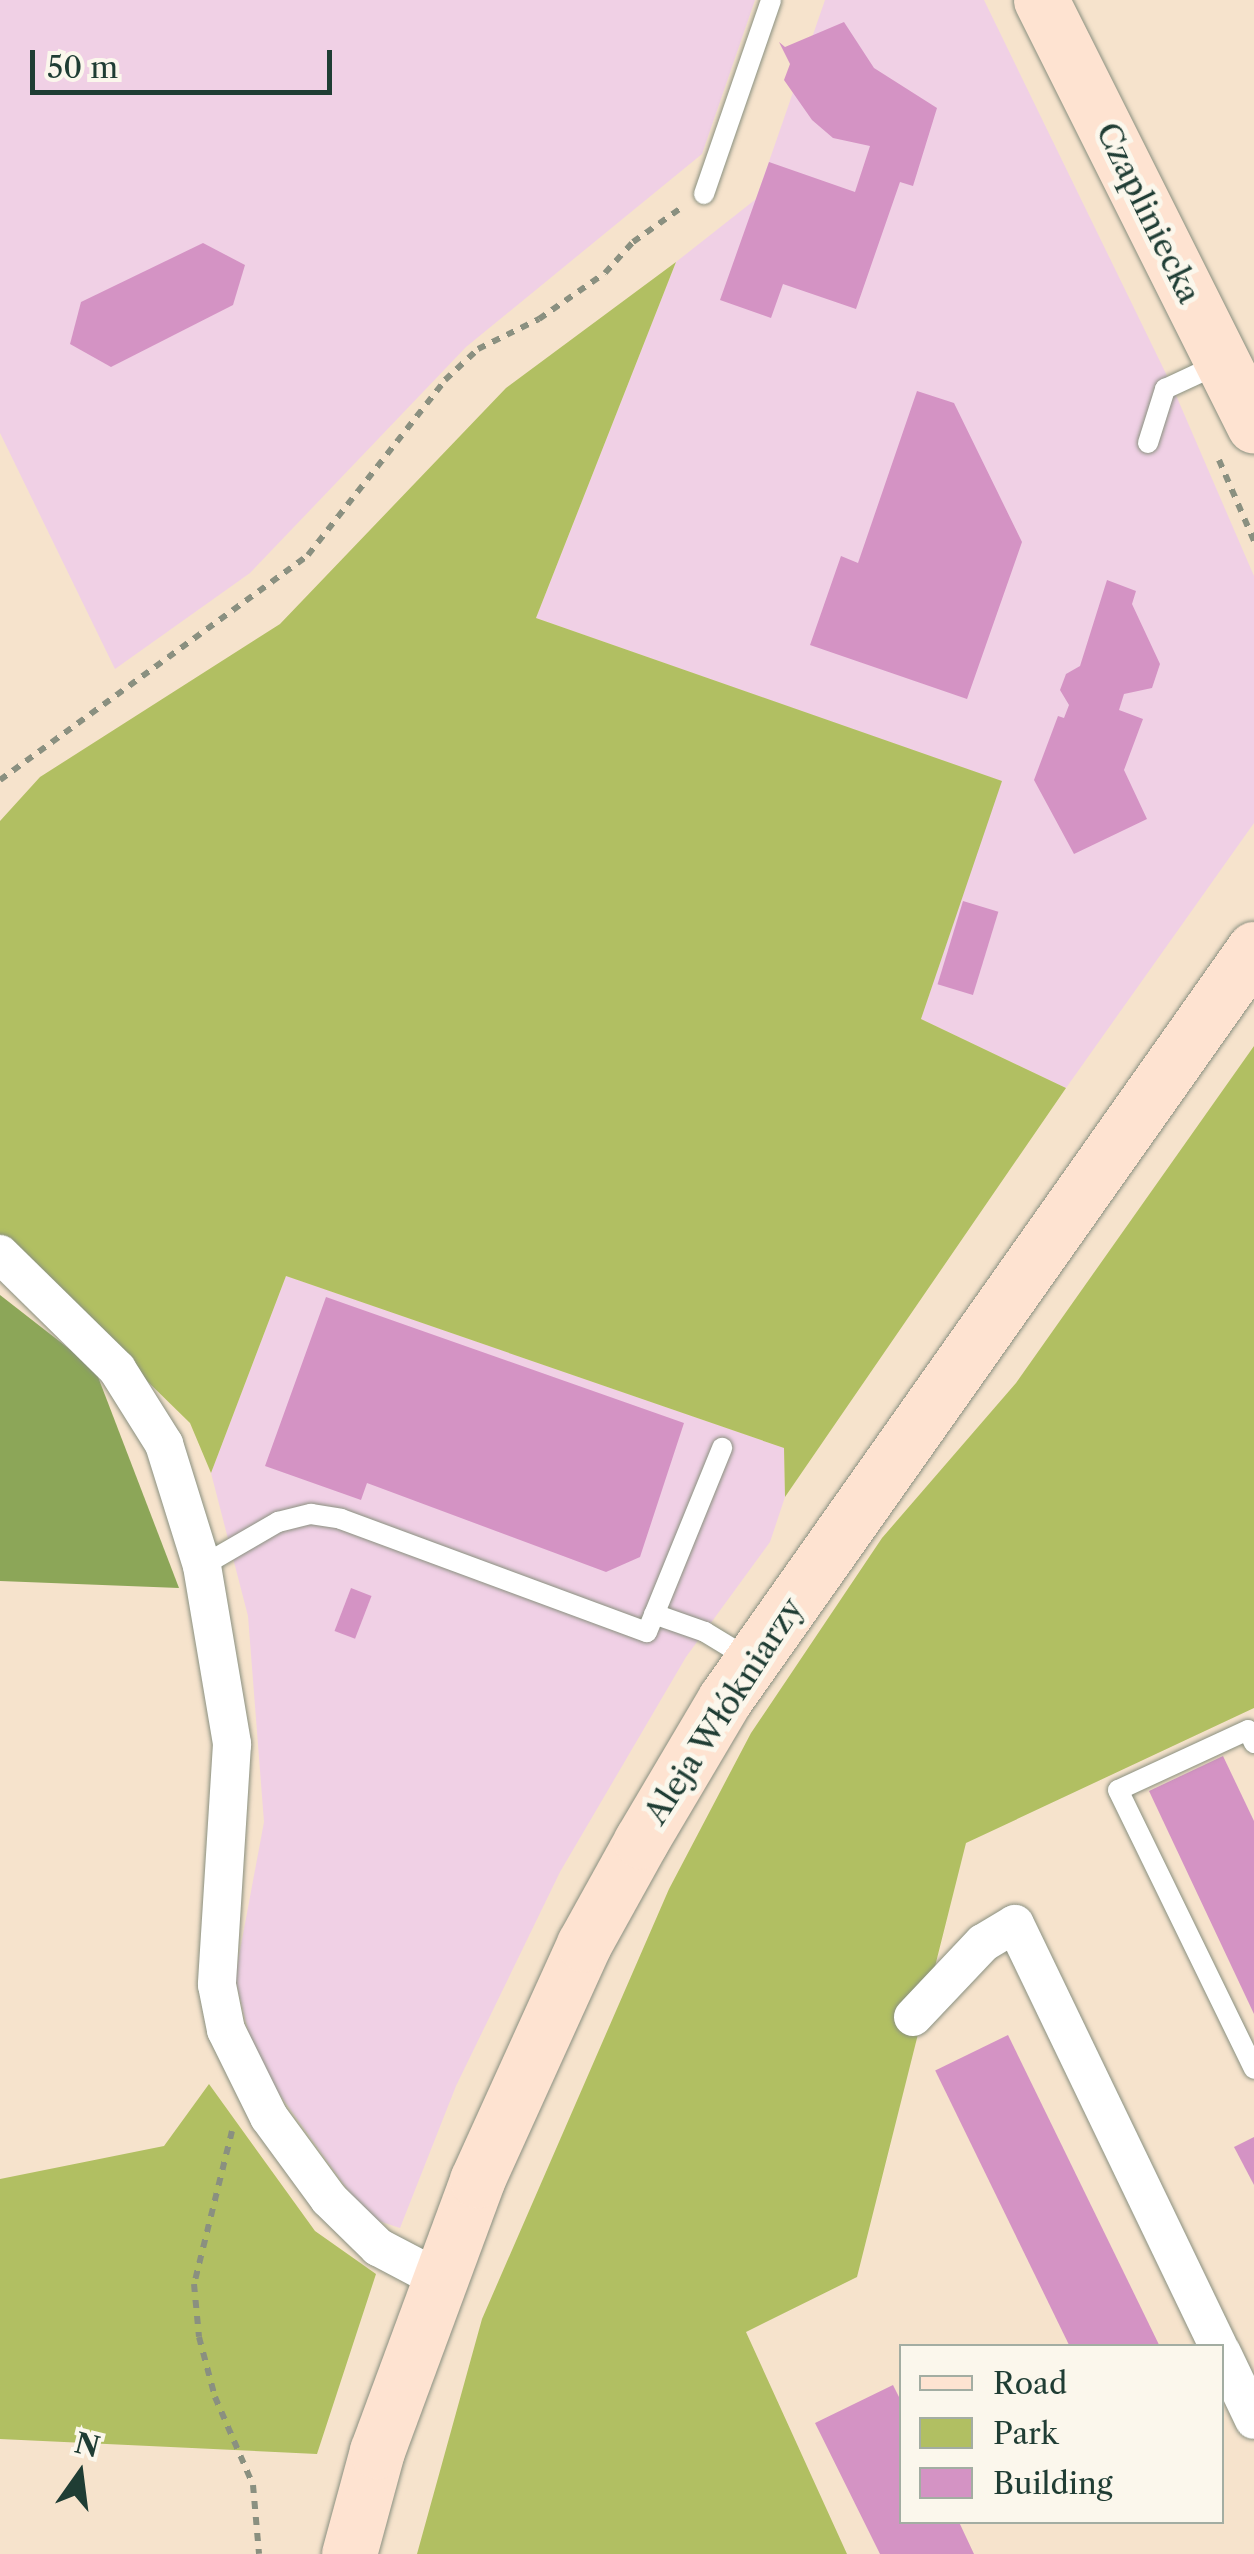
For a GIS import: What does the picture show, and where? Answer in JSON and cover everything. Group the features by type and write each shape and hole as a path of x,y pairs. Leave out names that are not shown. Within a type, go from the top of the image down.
{"main road":[{"name":"Czapliniecka","path":"1040,0 1253,422"},
{"name":"Aleja Włókniarzy","path":"349,2554 376,2451 439,2279 497,2132 584,1944 752,1661 1254,950"},
{"path":"1209,1014 1254,971"}],"street":[{"path":"0,1254 117,1369 164,1444 202,1566 232,1744 216,1986 245,2075 268,2118 356,2229 439,2279"},
{"path":"913,2017 983,1943 1015,1924 1217,2344"},
{"path":"1224,2358 1254,2420"}],"lane":[{"path":"704,194 771,0"},
{"path":"1148,443 1165,389 1222,362"},
{"path":"202,1566 278,1522 311,1514 341,1519 647,1632 722,1448"},
{"path":"654,1614 704,1632 752,1661"},
{"path":"1254,1744 1248,1730 1118,1790 1254,2069"}],"path":[{"path":"0,780 308,555 445,380 478,349 539,318 704,194"},
{"path":"245,2075 194,2284 198,2337 215,2397 253,2484 259,2554"}],"shaded area":[{"path":"0,0 755,0 702,154 466,347 250,573 115,669 0,433"},
{"path":"825,0 984,0 1172,386 1254,576 1254,823 1066,1088 921,1019 1001,781 536,618 676,262 756,199"},
{"path":"286,1276 784,1448 785,1497 770,1542 686,1657 560,1872 456,2086 400,2228 367,2217 255,2060 235,1977 264,1822 248,1616 211,1473"}],"green space":[{"path":"676,262 536,618 1002,781 921,1019 1066,1088 785,1497 784,1448 286,1276 211,1473 190,1423 0,1237 0,821 40,777 280,624 506,388"},
{"path":"1254,1046 1254,1708 966,1843 857,2277 746,2332 847,2554 417,2554 482,2319 669,1889 751,1733 882,1538 1016,1383"},
{"path":"0,1295 95,1369 179,1588 0,1581"},
{"path":"209,2084 315,2231 376,2274 317,2454 0,2439 0,2179 164,2146"}],"building":[{"path":"844,22 874,68 937,108 913,186 900,182 856,309 783,284 771,318 720,300 769,162 855,192 870,146 833,138 812,120 784,80 790,64 779,42 785,47"},
{"path":"203,243 245,265 233,305 111,367 70,344 81,302"},
{"path":"917,391 954,403 1022,542 967,699 810,645 841,556 858,563"},
{"path":"1107,580 1136,591 1132,604 1160,664 1152,688 1124,694 1119,710 1143,719 1124,770 1147,819 1074,854 1034,780 1058,716 1064,718 1069,705 1060,690 1066,674 1080,666"},
{"path":"963,901 998,912 973,995 938,984"},
{"path":"326,1297 684,1423 640,1557 606,1572 367,1483 361,1500 265,1466"},
{"path":"351,1588 372,1596 355,1639 335,1631"},
{"path":"1223,1756 1254,1821 1254,2014 1149,1791"},
{"path":"1008,2035 1159,2344 1069,2344 935,2071"},
{"path":"1254,2137 1254,2185 1234,2147"},
{"path":"893,2385 899,2397 899,2524 960,2524 974,2554 880,2554 815,2423"}]}
